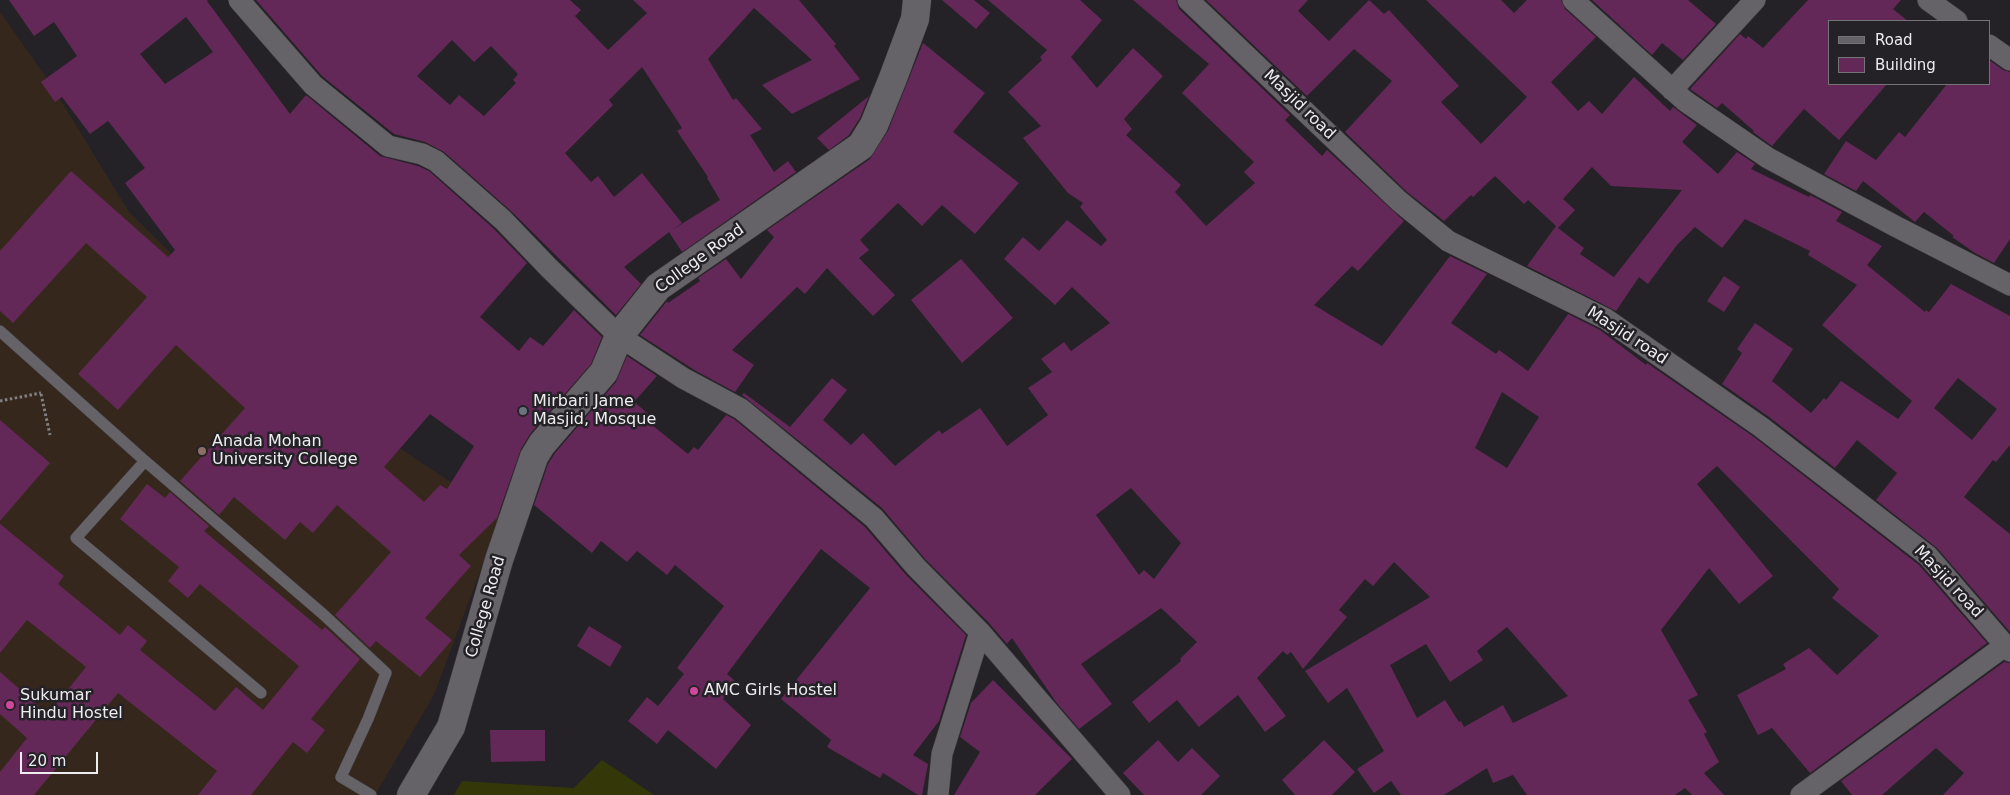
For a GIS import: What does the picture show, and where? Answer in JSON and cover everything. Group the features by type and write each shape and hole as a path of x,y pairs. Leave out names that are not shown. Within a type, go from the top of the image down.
{"street":[{"path":"239,0 313,85 388,146 422,154 436,161 503,220 619,336 683,378 741,409 874,518 916,567 980,632 1120,795"},
{"name":"College Road","path":"411,795 451,727 499,560 534,457 542,444 604,372 619,336 658,288 861,146 874,125 893,78 915,19 917,0"},
{"name":"Masjid road","path":"1188,0 1399,201 1448,240 1606,319 1761,426 1928,556 2008,648"},
{"path":"1573,0 1685,101 1768,158 2010,285"},
{"path":"1672,90 1755,0"},
{"path":"1928,0 1956,20"},
{"path":"1990,46 2010,60"},
{"path":"938,795 942,754 980,632"},
{"path":"1801,795 2008,648"}],"lane":[{"path":"0,331 145,461 324,615 386,673 368,719 341,777 371,795"},
{"path":"145,461 76,538 261,693"}],"path":[{"path":"0,401 41,393 56,382"},
{"path":"41,393 50,435"}],"shaded area":[{"name":"Anada Mohan University College","path":"0,12 49,81 129,212 308,388 501,515 434,695 375,795 0,795"}],"green space":[{"path":"602,760 654,795 454,795 462,781 574,788"}],"building":[{"path":"9,0 208,0 290,114 306,95 380,156 418,166 429,171 494,229 527,263 480,317 519,351 530,337 543,346 574,310 602,337 591,364 530,434 521,449 497,518 459,555 471,566 425,618 452,640 420,677 376,641 370,648 335,615 391,552 337,505 313,533 300,522 285,540 234,497 219,515 180,481 245,408 176,345 118,410 78,374 147,297 86,243 13,323 0,311 0,251 71,171 168,257 175,250 125,183 145,168 108,121 90,134 62,97 55,102 41,82 77,56 54,22 34,36","holes":["186,17 213,52 165,84 140,54","430,414 474,446 447,489 440,485 424,502 384,467"]},
{"path":"256,0 570,0 581,10 575,16 608,50 647,13 633,0 799,0 836,44 834,46 860,79 792,114 762,85 812,60 754,8 708,59 733,100 736,98 762,129 750,135 774,172 788,161 796,172 682,252 669,232 624,267 641,284 616,315 511,211 444,152 425,142 394,134 322,76","holes":["452,40 474,62 491,46 518,74 513,80 516,83 484,116 459,95 450,105 417,76","642,67 682,128 677,131 708,177 720,200 672,230 682,223 642,173 614,197 598,176 591,182 565,153 613,105 609,100"]},
{"path":"942,0 974,0 990,13 976,29"},
{"path":"988,0 1080,0 1102,20 1071,57 1097,88 1133,48 1163,76 1124,119 1132,129 1126,135 1181,185 1175,192 1206,226 1255,183 1244,172 1254,162 1182,93 1209,64 1133,0 1176,0 1179,9 1290,115 1285,120 1322,156 1327,150 1404,221 1358,271 1352,266 1314,305 1382,346 1450,256 1487,274 1451,323 1496,354 1499,350 1528,371 1568,314 1600,330 1646,365 1647,363 1754,437 1919,565 1987,643 1810,773 1772,728 1758,735 1737,695 1786,669 1783,664 1809,648 1837,675 1879,636 1832,598 1839,589 1717,466 1697,484 1773,576 1739,604 1709,568 1661,630 1698,695 1688,700 1707,732 1704,734 1719,762 1704,773 1724,795 1692,795 1685,788 1675,795 1527,795 1513,775 1493,783 1487,768 1444,795 1401,795 1391,781 1374,793 1357,769 1384,751 1347,688 1328,703 1305,671 1430,597 1394,562 1373,586 1365,579 1339,610 1347,617 1303,669 1291,652 1287,655 1283,651 1257,678 1286,716 1265,732 1238,695 1199,727 1177,700 1149,723 1132,702 1181,661 1180,659 1197,642 1161,608 1081,664 1112,704 1079,729 1056,702 1012,638 1007,644 989,623 925,559 882,508 742,395 744,393 790,427 832,378 847,390 823,420 851,445 863,433 895,466 939,430 942,434 980,408 1007,446 1048,415 1028,388 1052,372 1041,359 1064,342 1071,351 1110,323 1072,287 1055,305 1004,259 1023,237 1039,251 1067,220 1101,246 1107,240 1080,207 1083,203 1068,193 1023,138 1041,126 1008,92 1042,60 1040,57 1047,50","holes":["1502,392 1539,417 1507,468 1475,448","1131,488 1181,543 1154,579 1144,570 1139,575 1096,515","1507,627 1568,696 1513,723 1503,705 1464,727 1445,700 1417,718 1390,665 1426,644 1450,682 1483,660 1477,651"]},
{"path":"1206,0 1308,0 1298,11 1329,41 1369,0 1384,14 1389,10 1459,86 1441,102 1481,144 1527,97 1426,0 1501,0 1514,13 1527,0 1561,0 1565,9 1596,37 1551,82 1578,111 1589,101 1602,114 1634,77 1670,111 1673,107 1697,125 1682,142 1718,174 1737,152 1755,164 1751,169 1809,197 1810,195 1842,212 1836,221 1882,246 1867,265 1925,312 1926,310 1929,312 1951,284 2010,316 2010,445 1996,462 1993,460 1964,497 2010,534 2010,632 1937,548 1876,500 1897,473 1857,440 1835,468 1769,417 1722,384 1742,353 1737,349 1755,323 1793,349 1772,381 1811,413 1824,398 1826,400 1841,381 1898,419 1912,401 1822,325 1857,285 1808,255 1810,251 1745,219 1722,248 1695,227 1677,245 1648,284 1639,277 1616,311 1527,266 1556,226 1528,200 1524,204 1495,176 1473,197 1471,195 1444,221 1407,192 1345,132 1392,81 1354,49 1307,96","holes":["1592,167 1611,186 1682,190 1614,277 1580,254 1584,248 1558,228 1575,210 1563,199","1958,378 1997,409 1972,440 1934,408"]},
{"path":"1592,0 1688,0 1716,24 1683,60 1662,43 1652,55"},
{"path":"1808,0 1901,0 1893,9 1907,20 1828,20 1828,85 1886,85 1839,140 1804,109 1772,146 1753,132 1722,103 1717,108 1690,89 1740,34 1746,39 1748,36 1763,48"},
{"path":"923,43 985,93 953,132 1019,183 975,234 942,205 922,226 898,203 860,240 869,250 859,258 895,295 873,316 827,268 805,294 797,287 732,350 754,365 735,392 696,371 640,335 667,301 668,303 700,281 698,278 726,259 741,279 774,237 767,230 870,159 888,131"},
{"path":"1990,61 2003,70 2010,72 2010,239 1994,263 1952,237 1954,236 1924,212 1915,222 1863,181 1856,191 1824,174 1846,141 1876,160 1899,132 1905,137 1946,85 1990,85"},
{"path":"869,96 860,118 849,135 829,150 817,138"},
{"path":"961,259 1013,318 962,363 911,300"},
{"path":"1724,276 1740,287 1724,312 1707,301"},
{"path":"627,356 657,376 634,402 651,416 647,421 688,454 694,447 698,450 726,415 734,419 865,527 907,576 966,635 939,721 913,755 928,764 922,795 918,795 883,773 880,778 827,747 831,740 781,699 870,588 821,549 727,674 736,682 723,699 751,725 716,769 668,730 657,744 628,721 647,697 658,706 684,674 677,668 724,606 675,565 667,575 637,551 627,562 601,541 592,553 534,505 548,464 555,453 616,382"},
{"path":"0,420 50,463 0,521"},
{"path":"147,484 165,498 170,492 209,526 204,531 322,630 325,627 360,659 311,719 325,730 307,753 293,742 251,795 198,795 217,771 118,693 34,795 0,795 0,772 27,738 0,714 0,672 48,714 86,667 27,620 0,653 0,524 64,576 58,584 120,635 128,625 147,641 140,650 215,711 236,687 263,710 299,666 200,584 188,598 168,581 179,567 120,519"},
{"path":"589,626 622,646 610,667 577,646"},
{"path":"2004,662 2010,663 2010,795 1943,795 1964,773 1936,748 1882,795 1852,795 1841,781"},
{"path":"993,680 1072,759 1035,795 954,795 980,752 960,737 971,703"},
{"path":"490,730 545,730 545,761 491,762"},
{"path":"1158,740 1178,762 1192,748 1220,776 1201,795 1144,795 1123,773"},
{"path":"1324,740 1355,772 1332,795 1295,795 1282,780"}],"place":[{"name":"Mirbari Jame Masjid, Mosque","path":"523,411"},
{"name":"Anada Mohan University College","path":"202,451"},
{"name":"AMC Girls Hostel","path":"694,691"},
{"name":"Sukumar Hindu Hostel","path":"10,705"}]}
